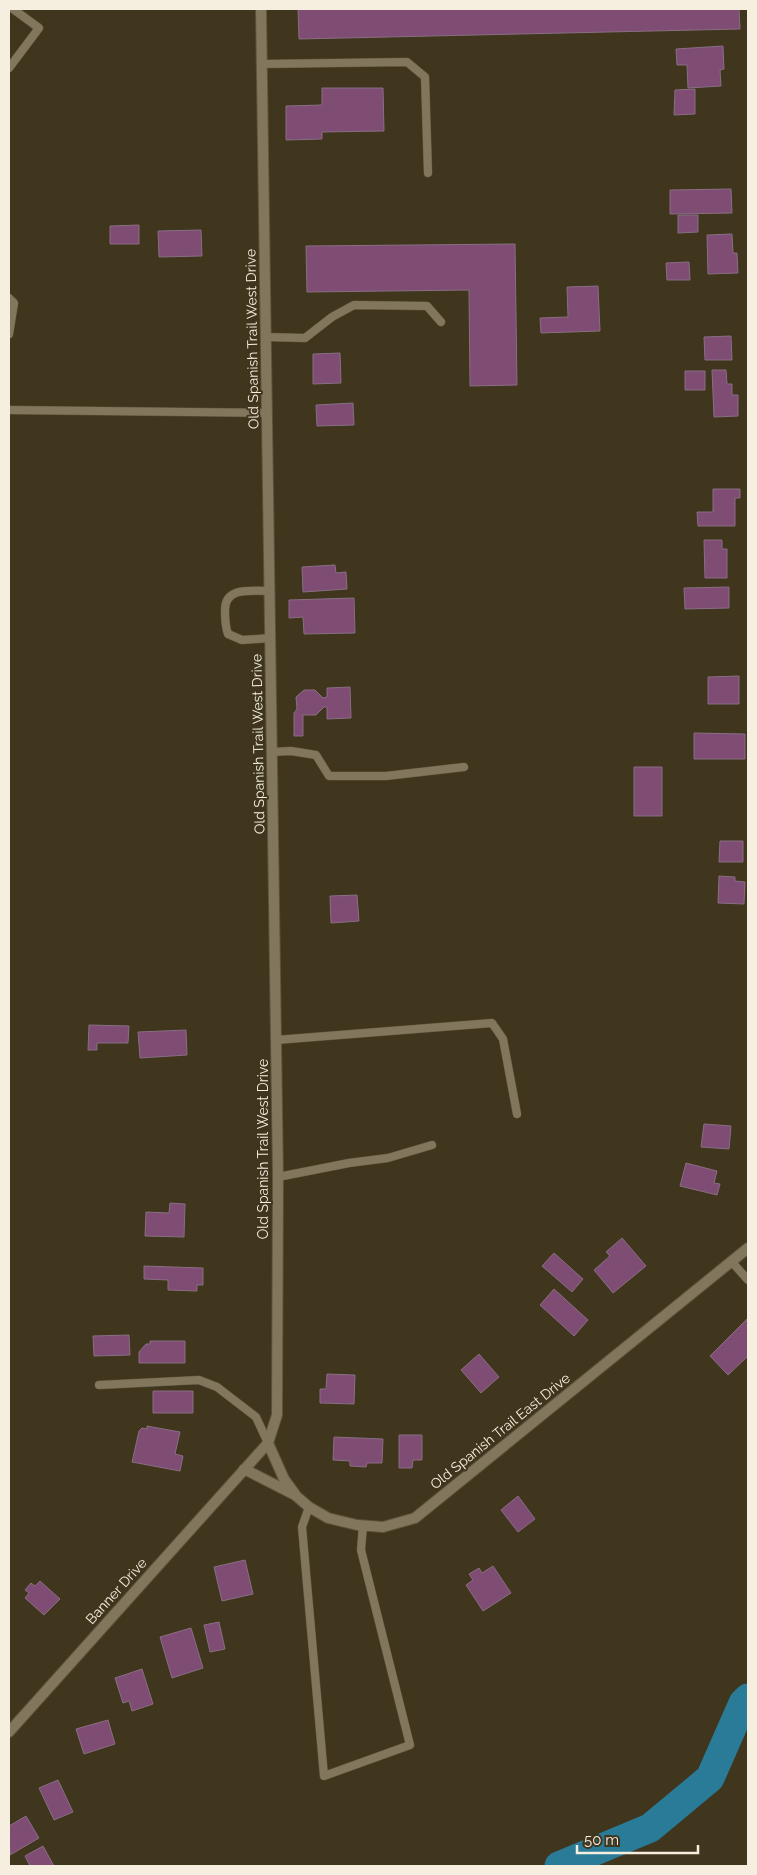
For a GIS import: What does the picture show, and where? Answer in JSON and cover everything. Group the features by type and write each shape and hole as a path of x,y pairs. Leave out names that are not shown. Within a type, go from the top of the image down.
{"street":[{"name":"Old Spanish Trail West Drive","path":"244,1469 268,1443 277,1415 278,1178 261,9"},
{"name":"Old Spanish Trail East Drive","path":"244,1469 295,1495 309,1508 328,1518 383,1527 415,1518 748,1248"},
{"path":"268,1443 284,1479 295,1495"},
{"name":"Banner Drive","path":"9,1732 244,1469"}],"lane":[{"path":"9,68 39,28 13,9"},
{"path":"262,64 407,62 425,78 428,173"},
{"path":"9,298 14,303 9,334"},
{"path":"266,337 305,338 332,317 354,304 427,306 441,322"},
{"path":"9,410 267,412"},
{"path":"269,591 235,592 225,604 228,634 242,640 270,638"},
{"path":"272,752 291,751 316,755 329,776 386,776 464,768"},
{"path":"276,1040 492,1023 503,1039 517,1114"},
{"path":"278,1178 349,1163 388,1158 432,1145"},
{"path":"731,1261 748,1280"},
{"path":"99,1385 199,1380 217,1387 256,1417 268,1443"},
{"path":"309,1508 302,1527 324,1776 410,1745 360,1550 363,1525"}],"building":[{"path":"298,9 739,9 740,29 299,39"},
{"path":"723,46 724,69 720,70 721,86 688,88 687,65 677,65 676,49"},
{"path":"322,88 383,88 384,131 322,132 322,139 286,140 286,106 322,105"},
{"path":"695,89 695,114 674,115 675,90"},
{"path":"731,189 732,213 670,214 670,190"},
{"path":"678,215 698,215 698,232 678,233"},
{"path":"139,225 139,244 110,244 110,226"},
{"path":"201,230 202,256 159,257 158,231"},
{"path":"732,234 733,253 737,253 738,273 708,274 707,235"},
{"path":"515,244 517,385 470,386 469,290 307,292 306,246"},
{"path":"689,262 690,280 667,280 666,263"},
{"path":"598,286 600,331 541,333 540,318 568,317 567,287"},
{"path":"731,336 732,360 705,360 704,337"},
{"path":"340,353 341,383 313,384 313,354"},
{"path":"712,370 726,370 727,384 732,384 732,395 738,395 738,416 714,417"},
{"path":"685,371 705,371 705,390 685,390"},
{"path":"353,403 354,425 317,426 316,405"},
{"path":"713,489 740,489 740,498 735,498 735,526 698,526 697,512 713,512"},
{"path":"704,540 722,540 722,549 727,549 727,578 705,578"},
{"path":"335,565 336,573 346,572 347,589 303,592 302,567"},
{"path":"729,587 729,608 685,609 684,588"},
{"path":"354,598 355,633 304,634 303,617 289,618 289,600"},
{"path":"739,676 739,704 708,704 708,677"},
{"path":"350,687 351,718 327,719 327,707 324,707 316,715 303,715 303,736 294,736 294,713 297,709 296,697 304,690 315,690 323,698 327,697 327,688"},
{"path":"694,733 745,734 745,759 694,759"},
{"path":"634,767 662,767 662,816 634,816"},
{"path":"720,841 743,841 743,862 719,862"},
{"path":"719,876 735,877 735,881 745,882 744,904 718,903"},
{"path":"357,895 359,921 331,923 330,896"},
{"path":"89,1025 129,1026 128,1043 97,1043 97,1050 88,1050"},
{"path":"186,1030 187,1055 140,1058 138,1032"},
{"path":"704,1124 731,1126 729,1149 701,1147"},
{"path":"686,1163 717,1171 714,1183 720,1184 717,1195 680,1186"},
{"path":"170,1203 185,1204 184,1237 145,1236 146,1212 169,1213"},
{"path":"622,1238 646,1266 613,1293 594,1270 610,1256 606,1252"},
{"path":"554,1253 583,1279 572,1292 542,1266"},
{"path":"144,1266 203,1268 203,1285 197,1285 197,1291 168,1290 168,1280 144,1279"},
{"path":"554,1289 588,1320 574,1336 540,1305"},
{"path":"748,1318 748,1356 728,1375 710,1356"},
{"path":"129,1335 130,1355 94,1356 93,1336"},
{"path":"150,1341 185,1341 185,1363 139,1363 139,1352 146,1344 150,1344"},
{"path":"479,1354 499,1377 481,1393 461,1370"},
{"path":"327,1374 355,1375 354,1404 320,1403 320,1389 326,1389"},
{"path":"153,1391 193,1391 193,1413 153,1413"},
{"path":"147,1426 180,1432 175,1454 183,1456 180,1471 132,1462 139,1431 142,1428 147,1429"},
{"path":"399,1435 422,1435 422,1460 413,1460 412,1468 399,1468"},
{"path":"334,1437 383,1439 382,1463 367,1463 366,1467 350,1466 350,1461 333,1460"},
{"path":"518,1496 535,1519 518,1532 501,1510"},
{"path":"245,1560 253,1594 222,1601 214,1567"},
{"path":"493,1566 511,1593 483,1611 466,1585 473,1580 469,1574 479,1568 482,1573"},
{"path":"40,1581 60,1599 44,1615 25,1598 29,1593 25,1590 31,1583 35,1586"},
{"path":"219,1622 225,1649 210,1652 204,1625"},
{"path":"191,1628 203,1668 172,1678 160,1637"},
{"path":"142,1669 153,1704 132,1711 129,1701 123,1703 115,1678"},
{"path":"108,1720 115,1744 84,1754 76,1729"},
{"path":"58,1780 73,1812 54,1820 39,1788"},
{"path":"26,1816 39,1838 10,1855 9,1826"},
{"path":"43,1846 54,1866 30,1866 25,1856"}],"waterway":[{"path":"559,1866 650,1828 710,1778 743,1703 748,1698"}]}
